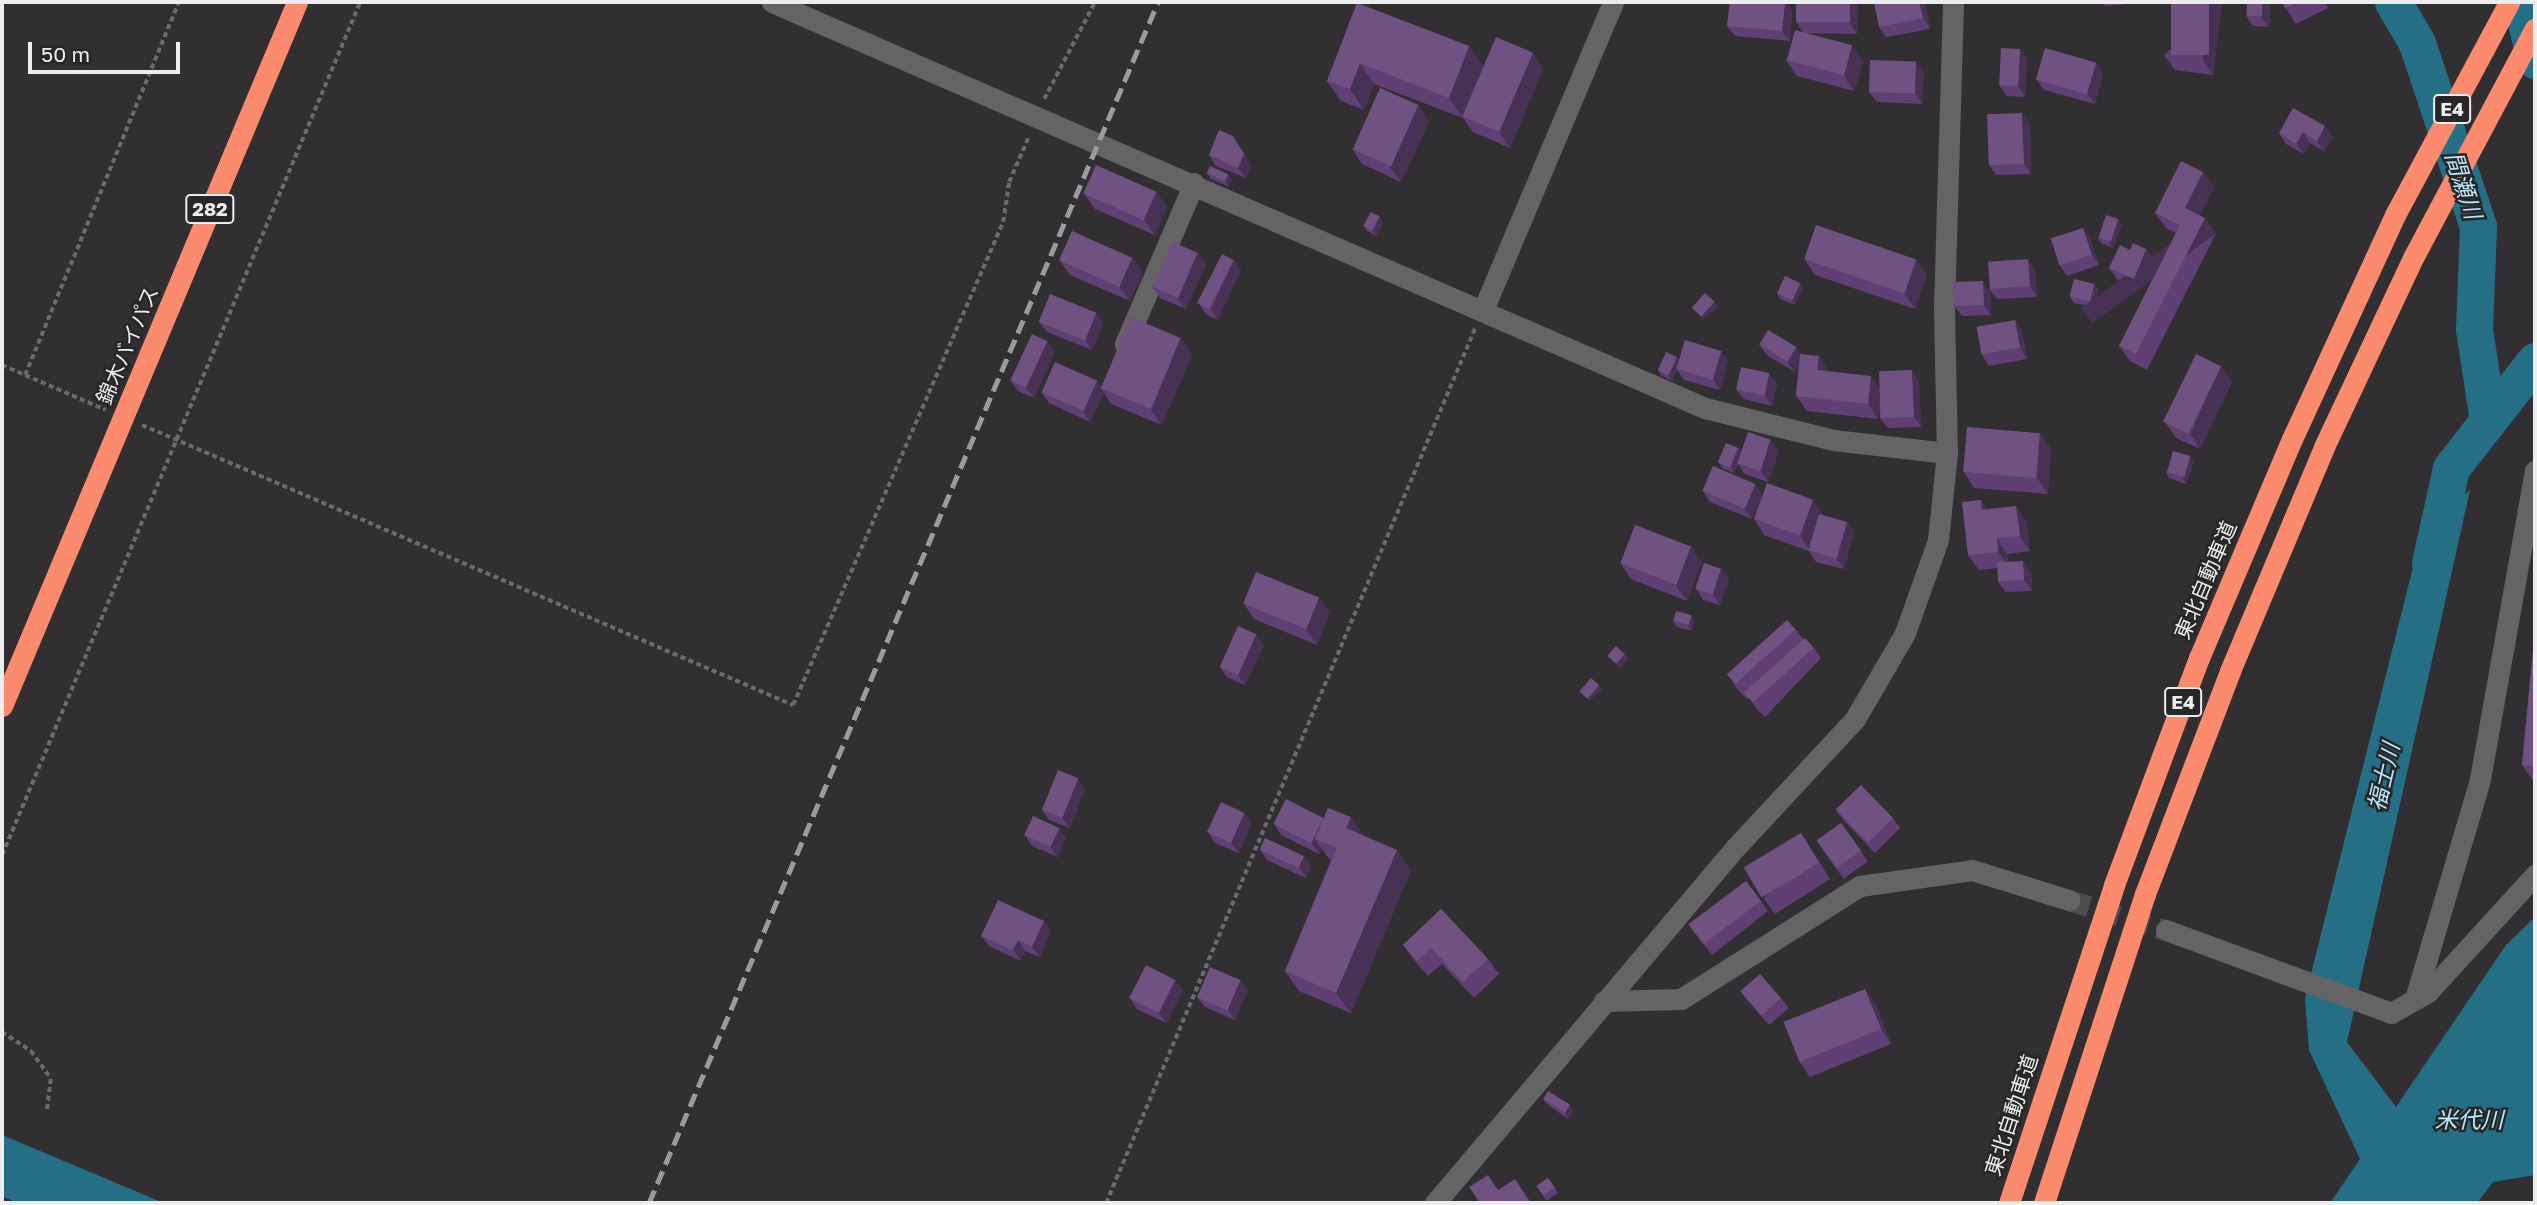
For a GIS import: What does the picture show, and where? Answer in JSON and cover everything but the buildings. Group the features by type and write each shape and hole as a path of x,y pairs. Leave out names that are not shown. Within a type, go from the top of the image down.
{"highway":[{"name":"錦木バイパス","path":"2,706 297,2"},
{"name":"東北自動車道","path":"2009,1203 2114,885 2199,658 2292,439 2396,215 2509,2"},
{"name":"E4","path":"2044,1203 2145,894 2230,671 2324,447 2414,256 2535,28"}],"street":[{"path":"772,2 1038,115 1705,408 1833,440 1947,453"},
{"path":"1483,310 1613,2"},
{"path":"1435,1203 1604,1001 1854,719 1905,633 1922,595 1938,540 1947,453 1944,307 1953,2"},
{"path":"1114,369 1194,183"},
{"path":"2415,999 2480,779 2535,471"},
{"path":"1604,1001 1681,999 1860,886 1972,870 2069,900"},
{"path":"2166,930 2390,1013 2428,992 2535,875"}],"path":[{"path":"25,374 179,2"},
{"path":"2,855 360,2"},
{"path":"2,365 793,705 1003,222 1009,182 1038,115 1095,2"},
{"path":"1107,1203 1483,310"},
{"path":"2,1032 36,1056 51,1080 47,1110"}],"water":[{"name":"米代川","path":"2470,490 2347,1042 2396,1107 2506,945 2535,917 2535,1175 2493,1182 2477,1203 2330,1203 2360,1159 2309,1050 2305,998 2422,531"},
{"path":"2,1135 159,1201 173,1203 17,1203 2,1196"}],"waterway":[{"name":"間瀬川","path":"2393,2 2417,43 2478,226 2474,329 2488,421"},
{"name":"福士川","path":"2521,2 2535,60"},
{"name":"福士川","path":"2430,563 2451,468 2535,361"}],"tunnel":[{"path":"2069,900 2166,930"}],"railway":[{"path":"649,1203 1158,2"}]}
